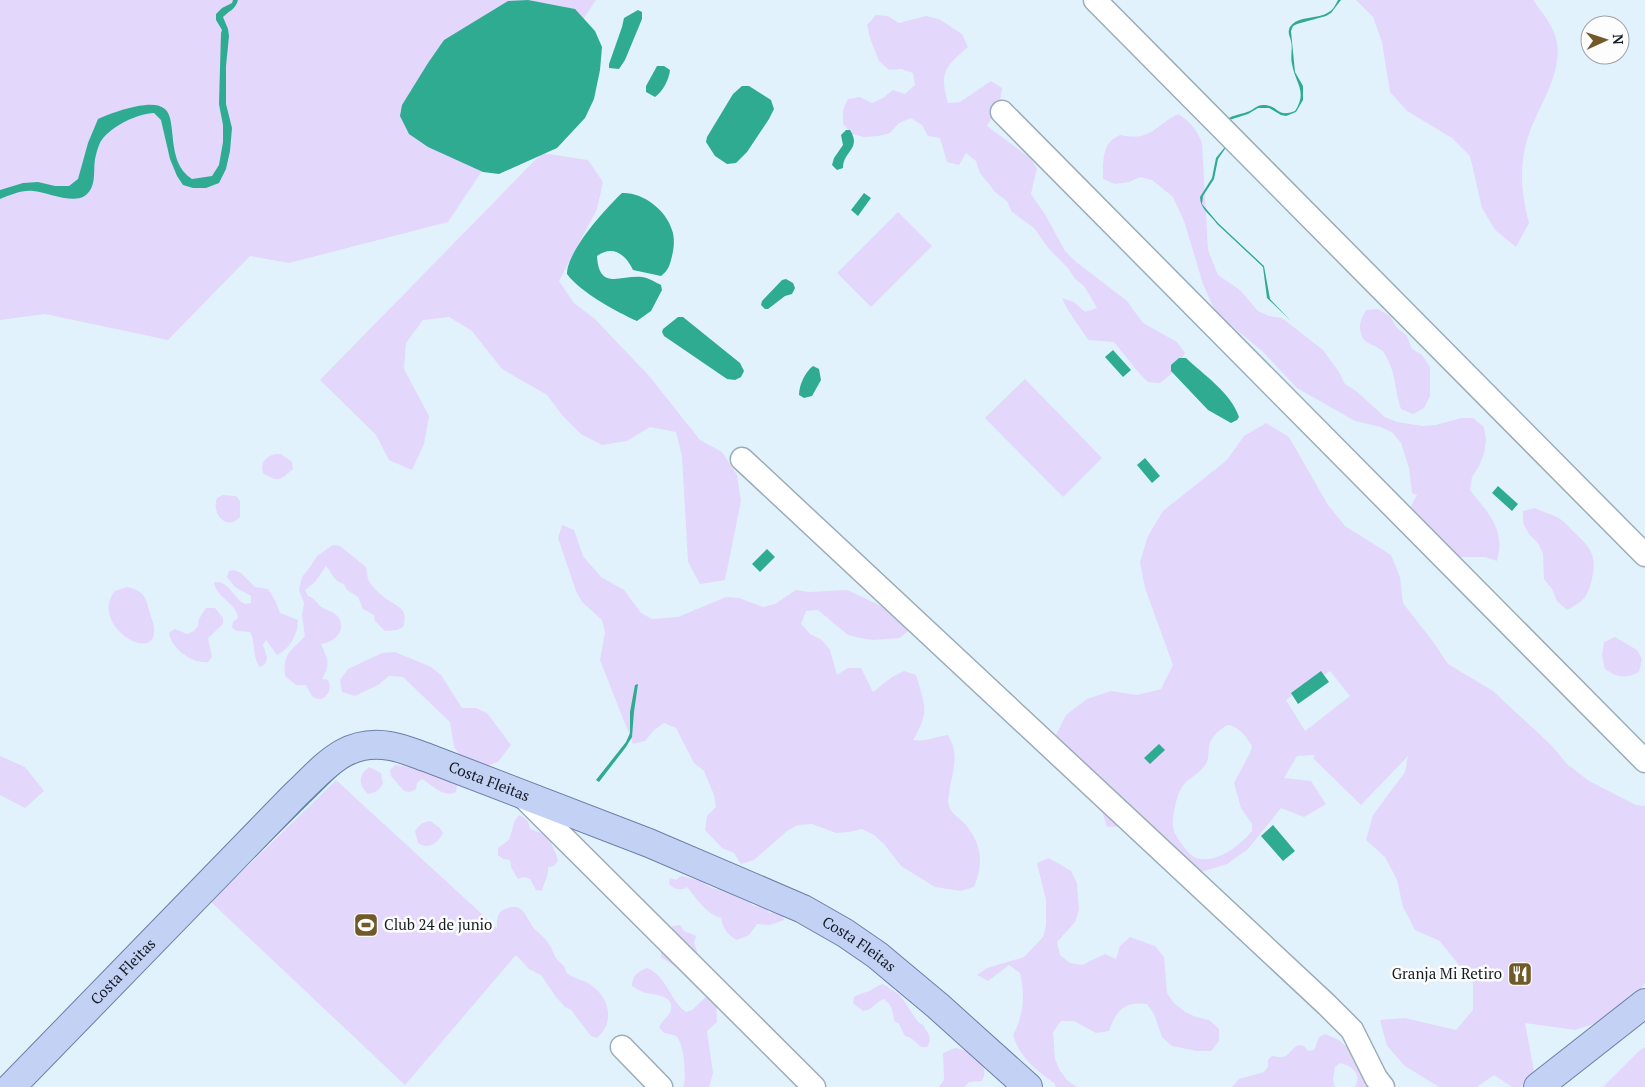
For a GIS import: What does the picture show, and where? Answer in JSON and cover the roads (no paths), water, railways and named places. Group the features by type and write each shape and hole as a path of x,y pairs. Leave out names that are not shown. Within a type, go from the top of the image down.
{"main road":[{"name":"Costa Fleitas","path":"11,1087 294,796 337,757 346,751 365,744 392,746 428,758 649,844 803,909 860,942 877,955 938,1006 1028,1087"},
{"path":"1538,1087 1645,1003"}],"street":[{"path":"1095,0 1645,555"},
{"path":"1002,112 1645,761"},
{"path":"742,460 1327,1005 1352,1030 1376,1078 1383,1087"},
{"path":"521,795 814,1087"},
{"path":"622,1047 662,1087"}],"place":[{"name":"Club 24 de junio","path":"366,925"},
{"name":"Granja Mi Retiro","path":"1520,974"}]}
